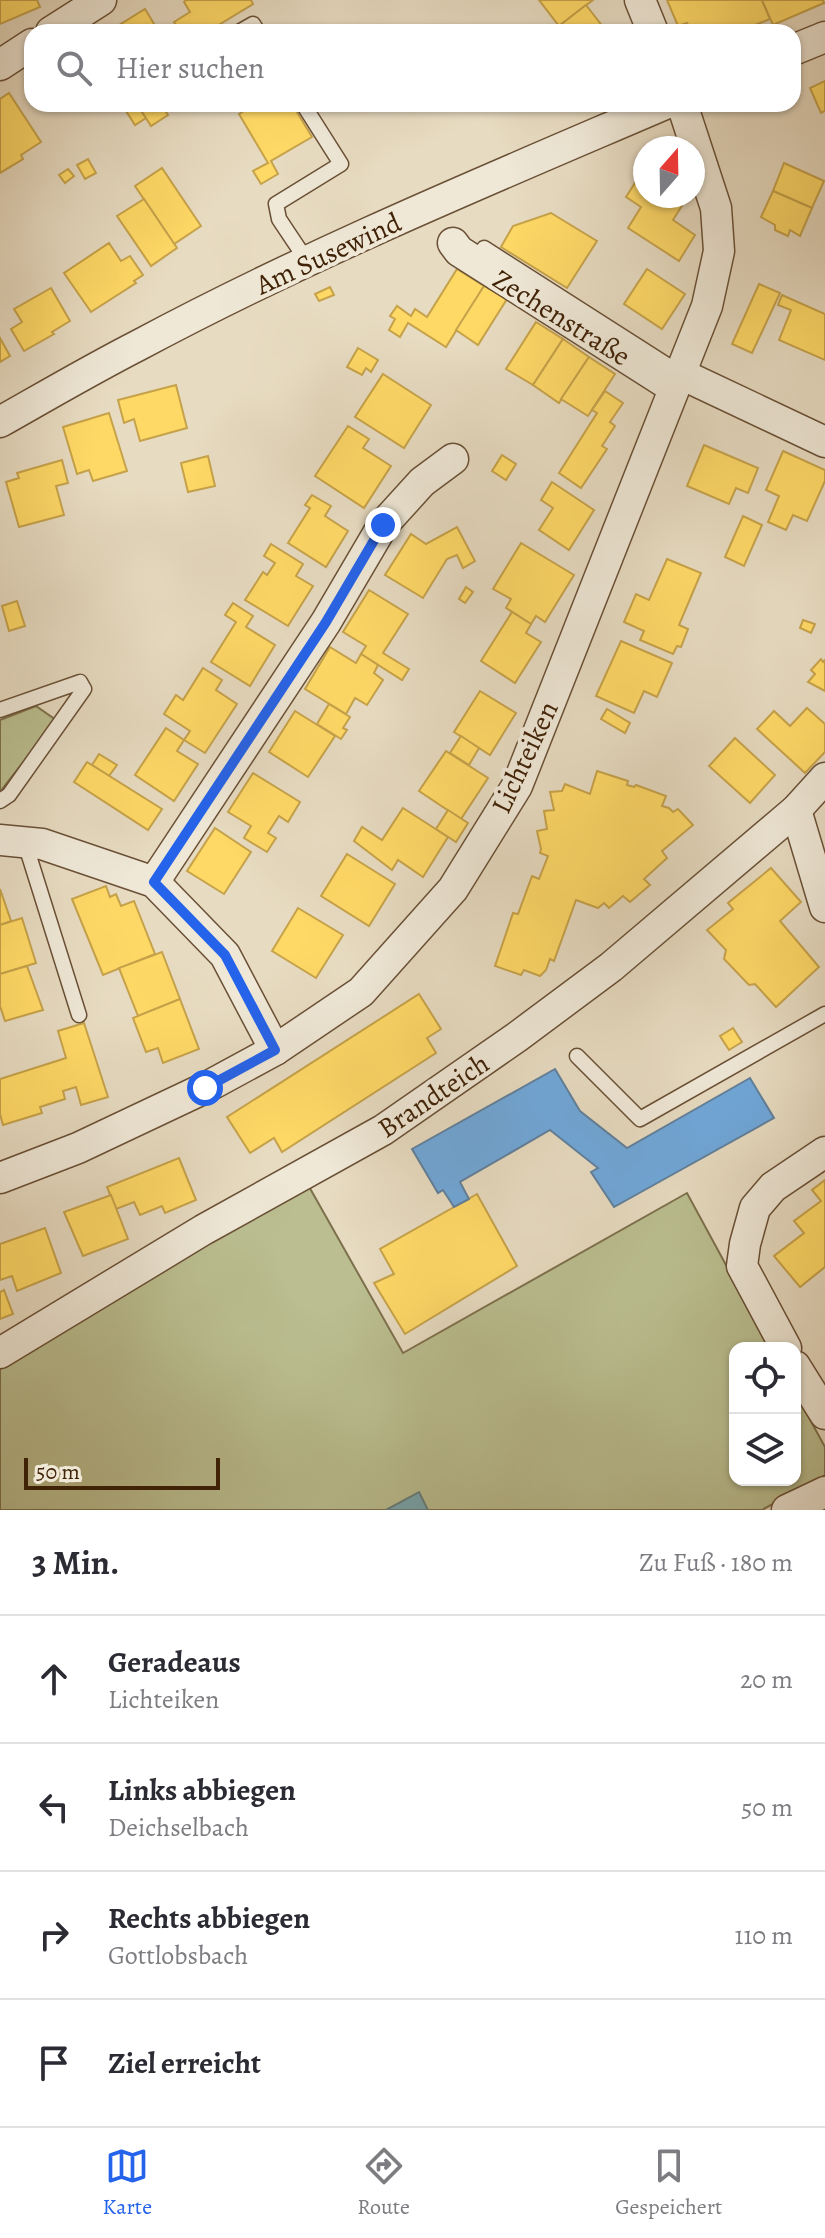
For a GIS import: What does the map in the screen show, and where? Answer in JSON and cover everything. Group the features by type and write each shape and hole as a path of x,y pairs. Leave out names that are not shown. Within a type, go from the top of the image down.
{"street":[{"path":"64,24 101,0"},
{"path":"640,0 650,24"},
{"path":"801,47 825,37"},
{"path":"0,65 24,49"},
{"name":"Am Susewind","path":"0,422 140,344 307,261 646,112"},
{"name":"Lichteiken","path":"0,1178 78,1148 205,1088 275,1050 361,992 453,889 517,786 707,306 719,251 716,208 685,112"},
{"name":"Zechenstraße","path":"453,243 459,251 677,381 825,442"},
{"path":"154,882 326,622 383,525 422,482 453,459"},
{"name":"Brandteich","path":"0,1353 203,1230 383,1130 517,1037 611,967 796,810 825,778"},
{"path":"796,810 825,907"},
{"path":"12,841 42,844 154,882 225,955 275,1050"},
{"path":"783,1342 742,1266 745,1244 755,1208 773,1187 825,1152"},
{"path":"801,1376 825,1414"},
{"path":"787,1510 825,1492"}],"lane":[{"path":"307,261 279,219 276,204 341,164 308,112"},
{"path":"484,248 677,381"},
{"path":"0,710 80,682 84,689 9,795 0,801"},
{"path":"12,841 79,1015"},
{"path":"577,1056 640,1119 825,1014"}],"green space":[{"path":"36,706 56,720 0,792 0,720"},
{"path":"307,1183 403,1353 687,1193 768,1342 729,1342 729,1486 801,1486 801,1403 825,1447 825,1475 762,1510 0,1510 0,1363"}],"building: Wohnen":[{"path":"0,0 37,0 40,7 0,24"},
{"path":"251,0 253,4 220,24 175,24 190,12 184,2"},
{"path":"539,0 593,0 562,24 557,24"},
{"path":"667,0 762,0 770,19 758,24 677,24"},
{"path":"762,0 823,0 824,3 773,24"},
{"path":"586,5 601,24 562,24"},
{"path":"145,9 154,24 121,24"},
{"path":"825,81 825,111 821,113 810,88"},
{"path":"9,93 41,142 21,155 23,159 0,173 0,99"},
{"path":"127,112 142,112 146,118 135,125"},
{"path":"142,112 166,112 168,115 151,126"},
{"path":"297,112 312,137 271,161 278,174 261,184 253,171 268,163 239,114"},
{"path":"88,159 96,173 85,179 77,165"},
{"path":"784,163 824,181 812,208 773,191"},
{"path":"162,168 201,226 174,244 135,186"},
{"path":"68,169 74,176 65,183 59,175"},
{"path":"633,186 633,202 626,197"},
{"path":"773,191 812,208 800,236 790,230 788,236 775,230 775,225 761,217"},
{"path":"144,199 177,248 151,266 117,216"},
{"path":"640,208 680,208 673,220 695,235 679,261 628,228"},
{"path":"551,213 597,241 567,288 501,247 513,226"},
{"path":"109,243 121,261 130,256 143,275 134,281 136,283 91,312 64,273"},
{"path":"457,269 484,286 446,347 408,323 400,337 389,330 395,319 390,316 397,306 411,316 415,309 427,317"},
{"path":"647,269 685,294 662,329 624,304"},
{"path":"759,284 780,293 752,353 732,344"},
{"path":"484,286 507,299 478,345 456,330"},
{"path":"330,287 334,295 319,301 315,294"},
{"path":"51,288 70,321 24,351 11,329 22,322 14,309"},
{"path":"782,295 825,314 825,360 779,340 791,310 778,305"},
{"path":"536,322 563,339 533,385 506,369"},
{"path":"0,338 10,356 0,362"},
{"path":"563,339 589,357 559,403 533,385"},
{"path":"358,348 378,360 371,372 366,368 362,375 347,367"},
{"path":"589,357 615,374 588,416 561,399"},
{"path":"383,374 431,405 404,448 355,417"},
{"path":"176,385 187,428 140,441 134,419 124,423 118,400"},
{"path":"605,391 623,403 610,422 615,426 602,446 607,449 581,488 559,473 597,413 592,410"},
{"path":"109,413 127,471 93,481 89,470 77,474 63,427"},
{"path":"348,426 369,439 363,448 391,466 364,508 315,476"},
{"path":"704,445 758,468 748,493 736,488 729,504 687,486"},
{"path":"783,451 825,470 825,481 807,521 793,515 786,530 768,522 779,496 766,490"},
{"path":"502,455 516,464 506,480 492,471"},
{"path":"208,456 215,486 188,492 181,463"},
{"path":"62,460 68,483 56,486 64,515 19,527 6,482 19,478 17,473"},
{"path":"552,482 594,510 569,550 539,530 553,508 541,500"},
{"path":"312,495 331,506 325,516 348,531 326,567 288,543 310,508 305,505"},
{"path":"743,516 762,525 744,566 725,557"},
{"path":"457,527 475,561 463,568 457,555 447,559 423,598 385,575 411,534 426,544"},
{"path":"521,543 574,575 545,622 536,616 531,624 506,608 511,599 493,589"},
{"path":"271,544 303,564 296,576 313,586 288,626 245,600 263,572 267,575 275,563 264,556"},
{"path":"667,559 701,573 679,625 688,629 681,647 677,646 673,654 640,640 644,631 624,622 636,594 649,600"},
{"path":"466,587 473,592 465,603 459,599"},
{"path":"369,590 408,614 383,653 409,669 402,680 361,654 366,646 343,632"},
{"path":"17,601 25,626 9,631 2,606"},
{"path":"233,603 253,616 246,627 275,645 250,686 211,662 236,622 225,615"},
{"path":"512,612 531,624 526,633 541,642 515,683 481,661"},
{"path":"803,620 815,624 811,633 800,628"},
{"path":"621,641 672,663 657,697 644,691 634,713 596,696"},
{"path":"330,647 356,663 361,654 378,665 374,673 383,680 367,705 355,698 346,714 305,689"},
{"path":"821,659 823,662 825,660 825,691 808,682 815,674 811,670"},
{"path":"203,668 222,680 216,690 237,704 205,753 184,740 190,731 164,714 176,695 183,700"},
{"path":"480,691 516,713 490,755 454,732"},
{"path":"329,704 350,717 341,739 317,724"},
{"path":"807,708 825,724 825,752 805,773 757,729 774,711 790,726"},
{"path":"607,709 630,723 625,733 601,719"},
{"path":"295,711 335,736 308,777 269,752"},
{"path":"166,728 184,740 177,751 198,764 174,801 135,775"},
{"path":"461,736 479,748 469,765 450,753"},
{"path":"735,738 775,775 750,803 709,766"},
{"path":"446,751 488,778 461,819 419,791"},
{"path":"99,754 117,765 109,776 92,765"},
{"path":"87,762 162,809 148,830 74,782"},
{"path":"597,771 628,781 627,785 636,785 666,796 662,806 673,812 678,809 693,825 662,851 667,858 644,879 650,885 630,902 623,896 609,908 604,903 598,908 576,900 554,961 550,959 540,976 524,970 521,975 495,966 513,913 518,914 532,876 539,879 548,856 540,853 537,831 547,829 544,811 554,810 550,792 562,791 565,784 590,794"},
{"path":"253,773 300,802 288,822 279,816 268,833 276,838 267,852 244,838 251,826 228,812"},
{"path":"403,808 448,837 423,877 398,860 392,870 354,841 362,827 382,840"},
{"path":"448,810 468,823 456,842 436,829"},
{"path":"215,828 251,852 224,894 187,871"},
{"path":"347,854 395,884 369,926 321,896"},
{"path":"771,868 801,902 780,921 819,967 776,1007 755,984 749,985 724,959 726,950 707,930 733,909 728,903"},
{"path":"106,886 110,897 116,894 121,906 134,901 155,954 103,975 72,899"},
{"path":"0,889 11,921 0,925"},
{"path":"298,908 343,935 316,978 272,951"},
{"path":"22,918 36,963 0,974 0,925"},
{"path":"162,952 180,999 138,1016 119,968"},
{"path":"27,966 43,1010 5,1021 0,1006 0,974"},
{"path":"419,994 441,1029 427,1038 436,1053 282,1152 274,1138 250,1153 227,1117"},
{"path":"180,999 199,1049 163,1063 158,1048 146,1052 133,1018"},
{"path":"84,1023 108,1097 81,1105 76,1087 63,1091 65,1099 40,1107 42,1113 3,1125 0,1079 66,1058 58,1031"},
{"path":"733,1028 742,1042 729,1050 720,1036"},
{"path":"179,1158 196,1200 165,1213 162,1206 140,1215 134,1202 116,1209 107,1187"},
{"path":"825,1180 825,1267 800,1287 774,1256 804,1233 794,1221 821,1201 812,1190"},
{"path":"477,1194 517,1266 405,1334 374,1283 394,1274 380,1249"},
{"path":"111,1195 128,1239 83,1256 64,1212"},
{"path":"45,1228 61,1273 17,1291 12,1276 0,1280 0,1244"},
{"path":"4,1290 13,1314 0,1319 0,1292"}],"building: Schulen":[{"path":"555,1069 580,1111 627,1148 750,1078 774,1118 614,1207 591,1172 598,1168 550,1130 460,1182 469,1199 454,1207 443,1190 438,1193 412,1149"}],"building: Öffentlich":[{"path":"419,1492 428,1510 386,1510"}],"route":[{"path":"205,1088 275,1050 225,955 154,882 326,622 383,525"}]}
